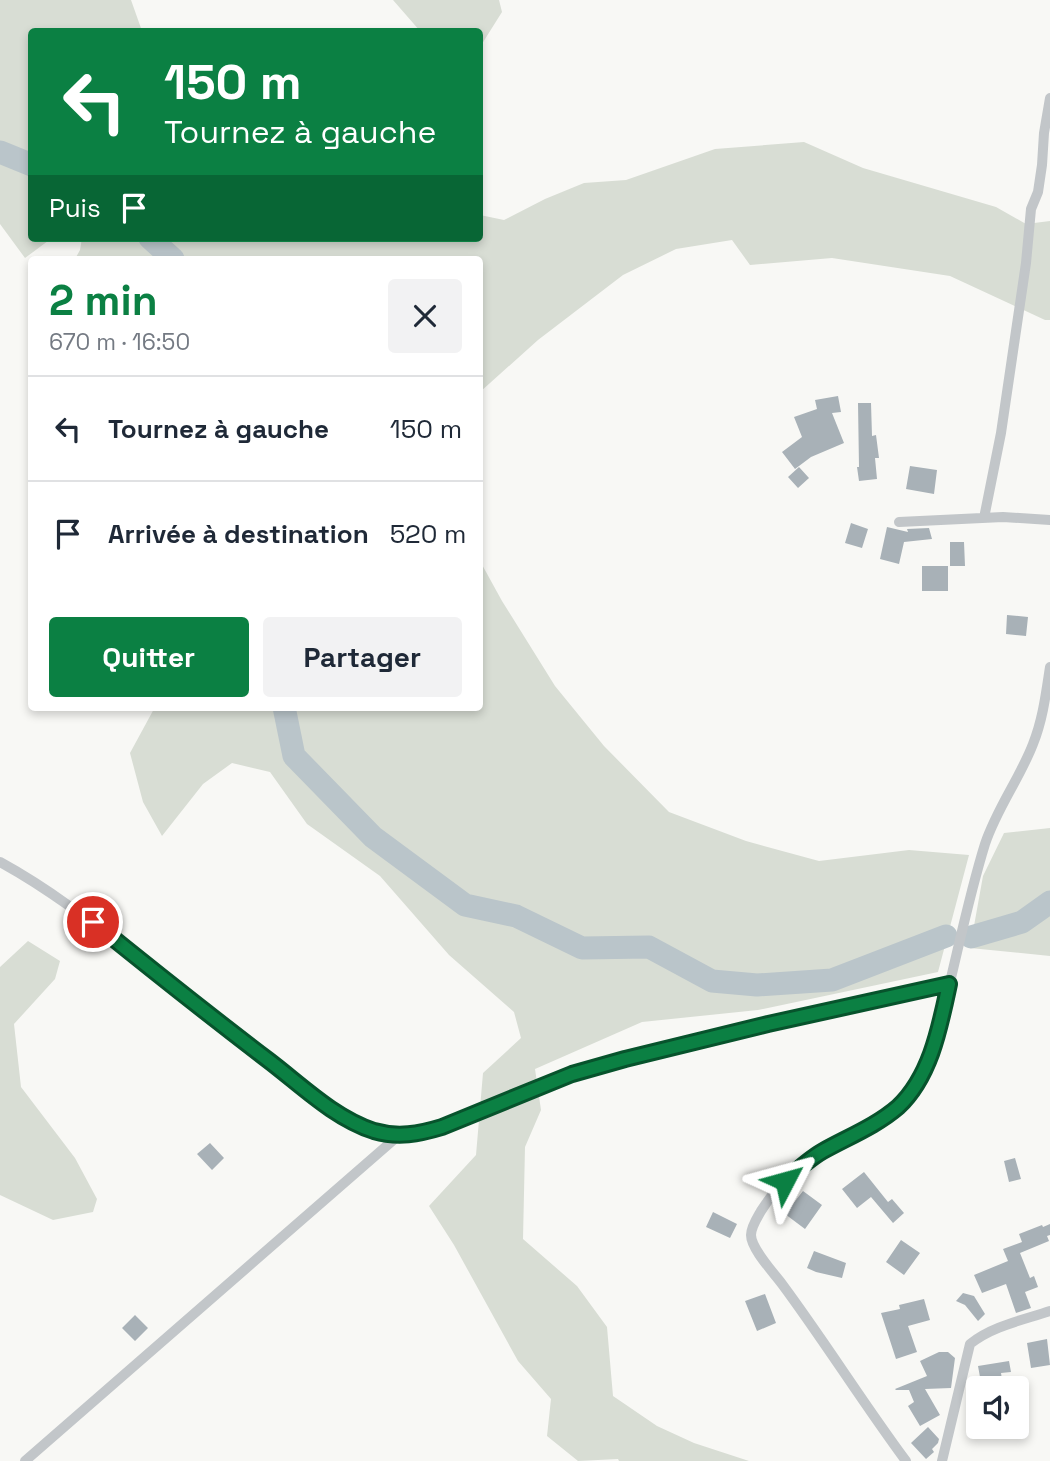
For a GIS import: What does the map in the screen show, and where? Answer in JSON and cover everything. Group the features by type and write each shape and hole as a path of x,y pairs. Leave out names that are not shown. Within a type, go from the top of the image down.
{"street":[{"path":"984,518 1001,433 1026,263 1031,209 1038,192 1050,98"},
{"path":"899,522 1003,517 1050,520"},
{"path":"906,1461 757,1251 751,1236 755,1221 768,1200 785,1181 822,1152 882,1119 898,1107 911,1093 926,1066 941,1023 979,863 1003,802 1033,744 1042,717 1050,667"},
{"path":"0,862 28,877 93,922 197,1006 327,1105 353,1122 398,1136 442,1127 572,1074 625,1059 949,984"},
{"path":"25,1461 398,1136"},
{"path":"942,1461 970,1344 996,1329 1050,1311"}],"shaded area":[{"path":"0,0 131,0 141,28 28,28 28,242 47,242 25,258 0,224"},
{"path":"393,0 499,0 502,12 483,42 483,28 417,28"},
{"path":"804,142 863,168 996,207 1026,224 1050,221 1050,320 950,276 832,258 750,265 732,240 676,249 623,275 538,340 483,389 483,256 77,256 81,242 483,242 483,216 504,220 584,183 626,180 715,149"},
{"path":"483,566 555,686 604,746 669,812 746,841 819,861 909,850 969,855 938,972 758,1010 642,1022 535,1069 541,1110 525,1147 523,1239 577,1286 607,1327 613,1396 657,1426 694,1443 749,1461 578,1461 547,1436 551,1399 518,1361 454,1245 429,1206 476,1155 483,1073 521,1038 514,1012 449,955 380,876 307,824 270,772 232,763 203,784 162,836 143,802 130,753 153,711 483,711"},
{"path":"1050,828 1050,956 970,948 983,876 1004,833"},
{"path":"28,941 60,961 55,979 14,1024 21,1087 75,1158 97,1199 93,1212 53,1220 0,1195 0,967"}],"building":[{"path":"838,396 841,412 832,413 844,443 811,457 795,469 782,452 802,437 794,417 817,409 815,400"},
{"path":"858,403 871,403 872,436 876,435 879,458 875,458 877,479 859,481"},
{"path":"910,466 937,470 934,494 906,489"},
{"path":"799,467 809,478 798,488 788,477"},
{"path":"851,523 868,529 862,548 845,543"},
{"path":"887,527 908,532 907,529 929,528 932,539 904,542 899,564 880,559"},
{"path":"950,542 964,542 965,566 950,566"},
{"path":"922,566 948,566 948,591 922,591"},
{"path":"1007,615 1028,617 1026,636 1006,634"},
{"path":"210,1143 224,1158 212,1170 197,1154"},
{"path":"1015,1158 1021,1179 1009,1182 1004,1161"},
{"path":"864,1172 888,1202 892,1199 904,1213 893,1223 871,1197 857,1208 842,1189"},
{"path":"803,1191 822,1205 805,1229 785,1214"},
{"path":"713,1212 737,1224 730,1238 706,1227"},
{"path":"1050,1224 1050,1235 1047,1236 1049,1241 1020,1253 1030,1278 1034,1276 1038,1287 1025,1292 1031,1308 1016,1313 1006,1284 982,1293 974,1275 1008,1261 1003,1249 1022,1242 1019,1234"},
{"path":"901,1240 920,1253 904,1275 886,1262"},
{"path":"814,1251 846,1263 842,1278 807,1268"},
{"path":"963,1293 974,1296 985,1314 978,1321 965,1305 956,1301"},
{"path":"765,1294 776,1323 757,1331 745,1301"},
{"path":"924,1299 930,1320 908,1326 917,1352 896,1359 881,1313"},
{"path":"135,1315 148,1328 135,1341 122,1328"},
{"path":"1047,1339 1050,1365 1031,1368 1027,1343"},
{"path":"939,1352 948,1352 955,1358 951,1388 925,1389 940,1415 920,1426 908,1406 914,1402 909,1390 895,1389 927,1376 920,1361"},
{"path":"1009,1361 1011,1372 1001,1373 1001,1376 980,1376 978,1366"},
{"path":"928,1427 939,1439 932,1449 934,1452 926,1459 911,1443"}],"waterway":[{"path":"0,152 28,163"},
{"path":"154,242 170,256"},
{"path":"285,711 294,756 373,837 465,905 516,916 582,948 649,947 712,981 757,985 832,980 946,936"},
{"path":"971,937 1022,922 1050,902"}],"route":[{"path":"93,922 197,1006 327,1105 353,1122 398,1136 442,1127 572,1074 625,1059 949,984 941,1023 926,1066 911,1093 882,1119 822,1152 785,1181"}]}
